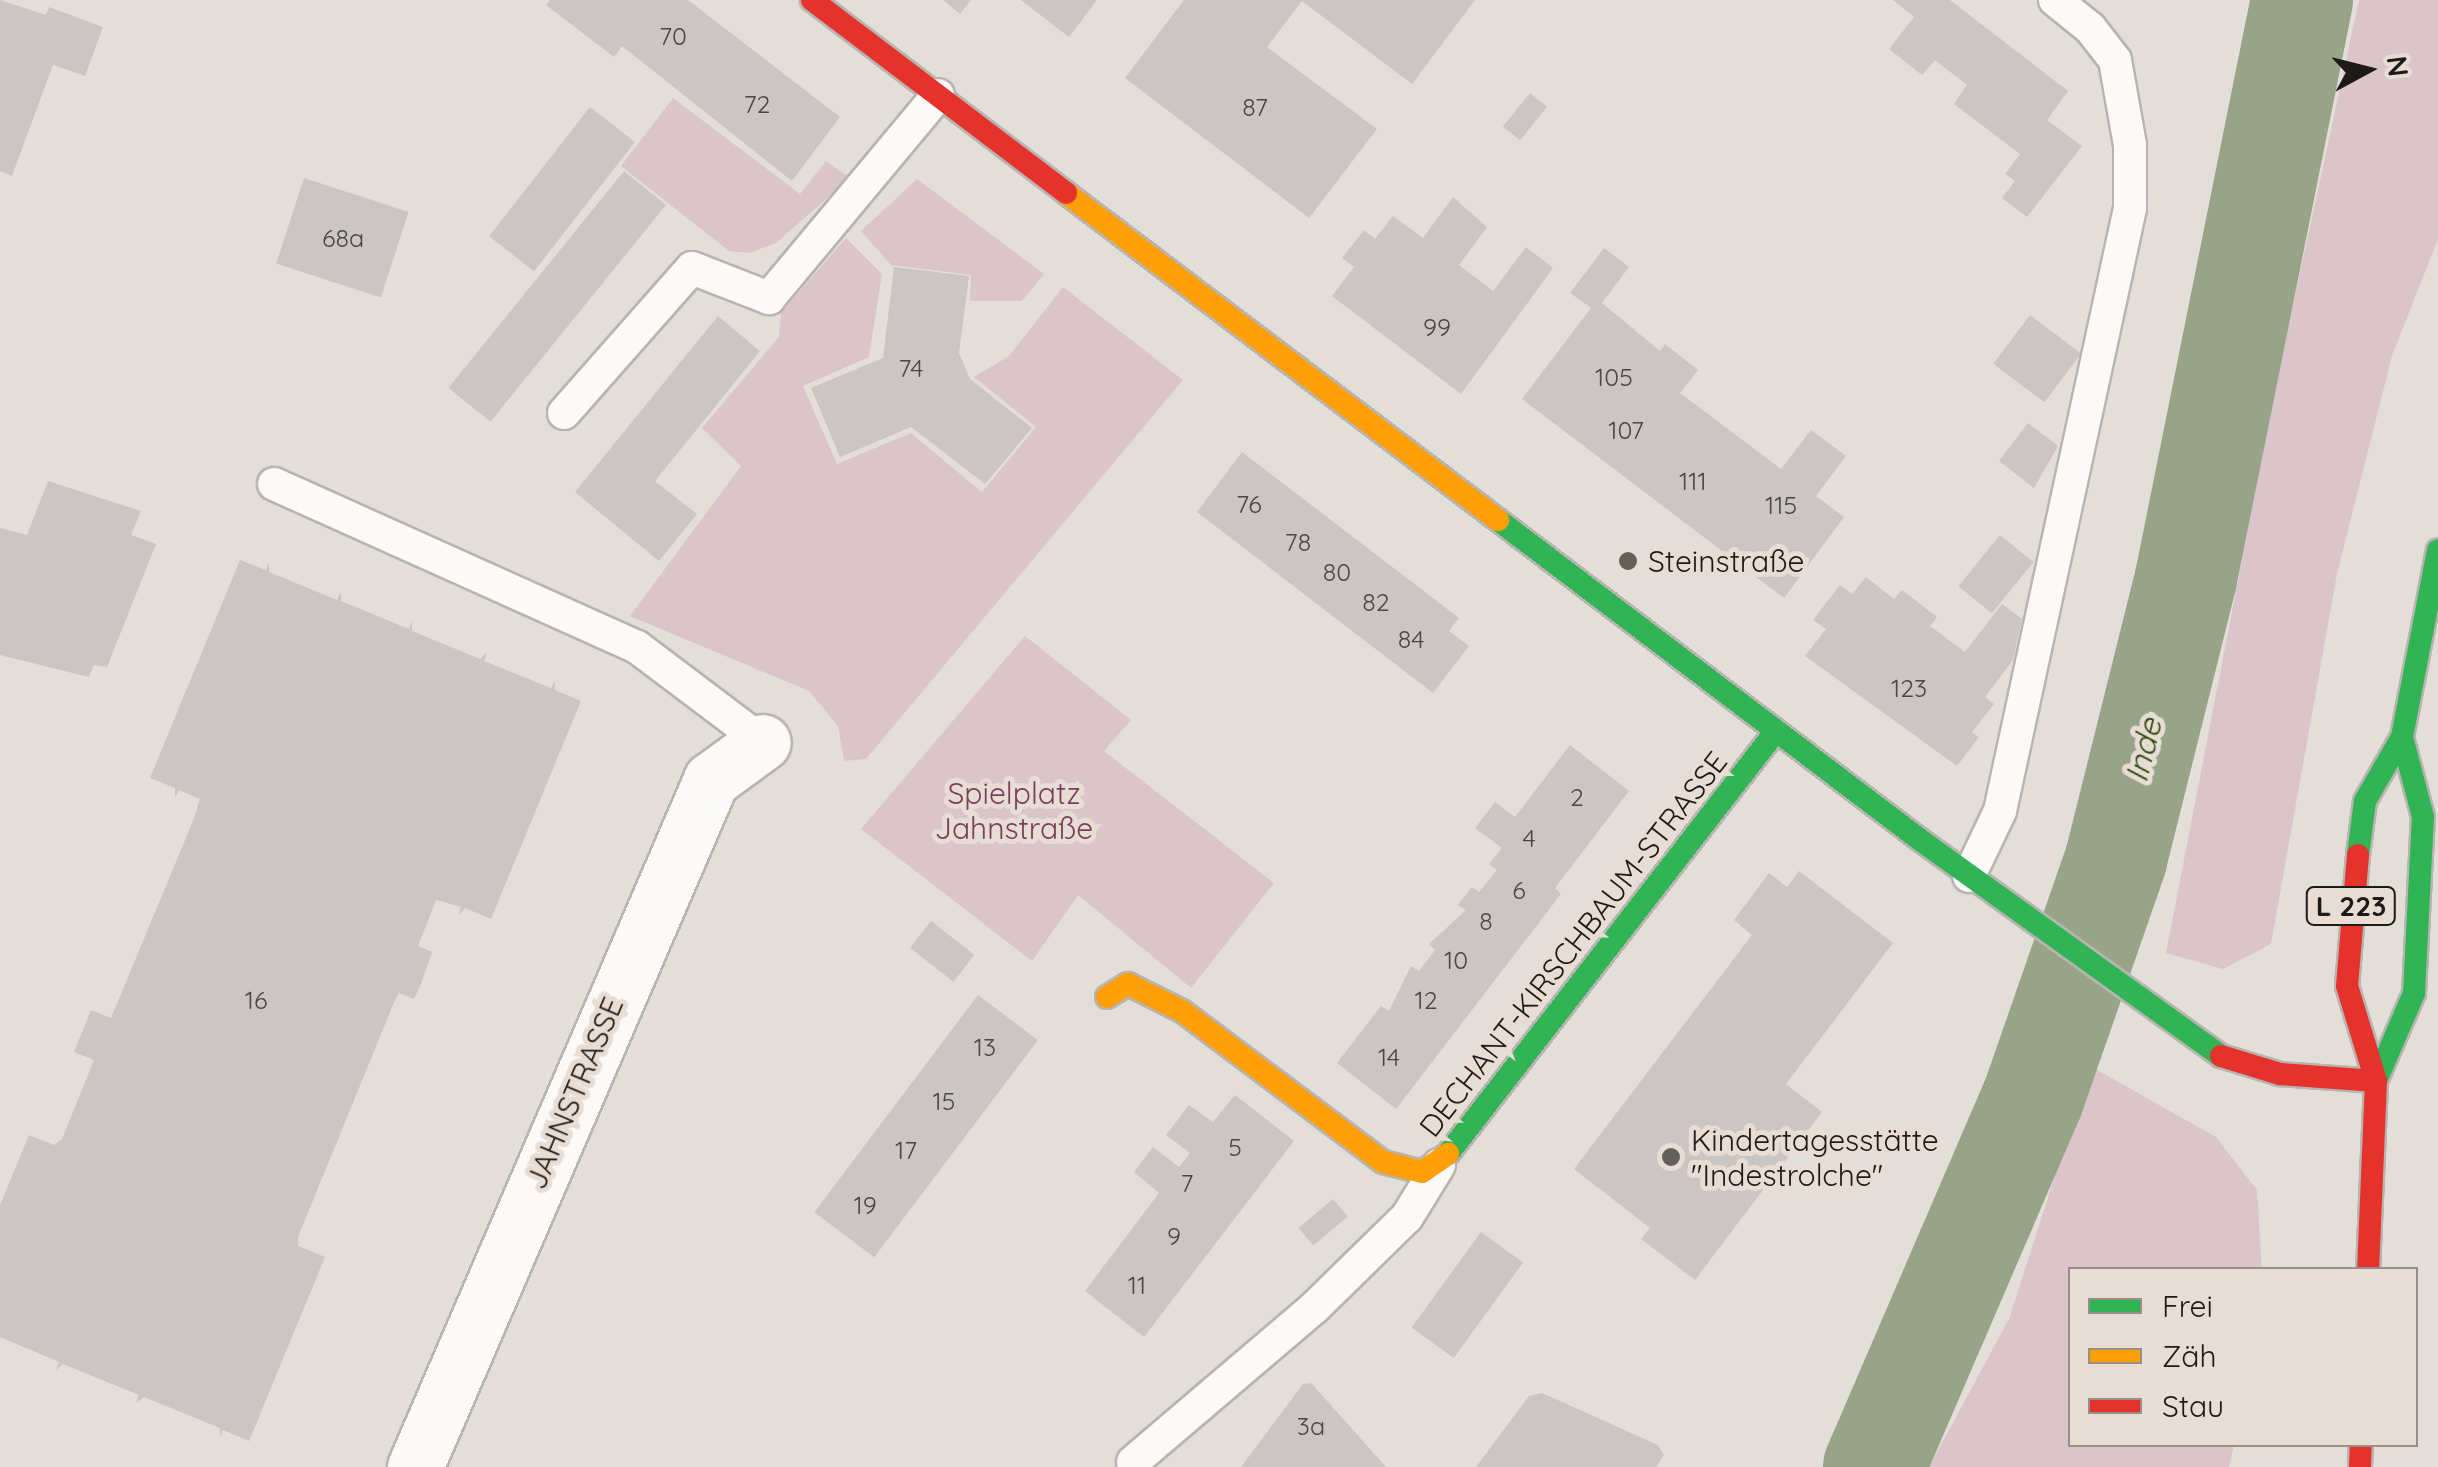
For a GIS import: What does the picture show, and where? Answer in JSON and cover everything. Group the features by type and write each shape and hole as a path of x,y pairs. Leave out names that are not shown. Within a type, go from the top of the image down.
{"street":[{"path":"812,0 1776,731 2213,1053 2280,1074 2376,1082"},
{"name":"L 223","path":"2368,1267 2376,1082 2346,986 2350,908 2365,801 2402,737 2438,550"},
{"name":"DECHANT-KIRSCHBAUM-STRASSE","path":"1107,996 1128,984 1182,1011 1383,1162 1422,1172 1440,1165 1776,731"},
{"name":"L 223","path":"2376,1082 2414,993 2423,817 2402,737"},
{"name":"JAHNSTRASSE","path":"415,1467 711,780 763,742"}],"lane":[{"path":"1976,881 2000,812 2130,208 2130,146 2114,60 2090,28 2055,0"},
{"path":"564,412 692,268 770,298 938,95"},
{"path":"274,484 637,647 763,742"},
{"path":"1132,1462 1314,1308 1407,1217 1440,1165"}],"green space":[{"path":"2359,0 2438,0 2438,239 2392,356 2337,574 2271,944 2223,969 2166,953 2276,384"},
{"path":"673,98 800,194 826,161 850,178 776,243 749,253 729,251 621,166"},
{"path":"917,179 1044,274 1022,301 970,301 971,275 891,265 861,231"},
{"path":"846,238 882,274 869,357 803,386 837,464 911,433 982,492 1036,427 974,377 1009,356 1063,287 1183,380 866,759 844,761 838,726 809,691 630,616 741,466 702,428 779,337 781,313"},
{"name":"Spielplatz Jahnstraße","path":"1025,636 1131,720 1104,751 1274,883 1191,988 1078,895 1032,961 861,829"},
{"path":"2090,1066 2216,1137 2257,1190 2262,1267 2068,1267 2068,1447 2234,1447 2229,1467 1929,1467 2009,1319"}],"building":[{"path":"0,0 46,15 49,7 103,27 85,76 53,65 12,176 0,171"},
{"path":"550,0 688,0 840,117 792,181 622,46 614,57 546,5"},
{"path":"943,0 971,0 960,14"},
{"path":"1021,0 1097,0 1069,37"},
{"path":"1184,0 1475,0 1412,84 1302,1 1267,47 1377,129 1309,218 1125,78"},
{"path":"1893,0 1950,0 2068,91 2047,120 2082,146 2027,217 2002,198 2015,181 2005,174 2020,154 1954,104 1967,85 1935,60 1922,75 1889,49 1914,17"},
{"path":"1530,93 1547,107 1520,140 1503,126"},
{"path":"590,107 635,142 534,271 489,236"},
{"path":"624,171 666,205 490,422 448,388"},
{"path":"304,178 409,212 381,298 276,264"},
{"path":"1453,197 1487,227 1459,265 1493,291 1526,247 1553,268 1461,394 1332,296 1354,267 1342,258 1364,230 1375,239 1393,216 1423,238"},
{"path":"1604,248 1629,267 1602,303 1660,351 1665,344 1698,370 1680,393 1781,469 1811,430 1846,456 1816,496 1844,517 1784,598 1522,399 1591,308 1570,293"},
{"path":"894,267 969,276 959,353 970,379 1032,428 985,484 911,427 840,457 811,388 883,358"},
{"path":"2030,315 2081,354 2044,402 1993,364"},
{"path":"718,316 760,351 655,481 697,514 659,561 575,492"},
{"path":"2028,423 2058,446 2034,488 1999,461"},
{"path":"1242,452 1459,618 1449,631 1469,646 1433,693 1197,512"},
{"path":"48,481 141,511 131,535 156,544 107,667 94,665 89,677 0,655 0,528 27,535"},
{"path":"2000,535 2033,562 1992,613 1958,586"},
{"path":"240,560 266,570 269,562 269,572 337,600 341,592 341,601 409,629 412,621 412,631 480,659 487,652 484,661 551,688 555,681 555,690 581,701 491,919 465,908 458,916 461,907 436,900 418,946 432,952 421,984 414,999 399,993 395,1000 298,1237 298,1246 325,1257 249,1441 223,1430 220,1438 220,1428 144,1397 136,1403 139,1395 63,1364 56,1370 59,1362 0,1337 0,1205 29,1135 54,1145 62,1139 94,1060 74,1052 91,1010 111,1018 193,821 200,799 179,790 175,798 175,788 150,778"},
{"path":"1866,577 1894,599 1902,590 1937,617 1930,626 1965,652 2002,604 2022,619 2013,660 1985,697 1994,704 1972,732 1979,737 1957,766 1805,656 1826,629 1813,620 1840,585 1852,594"},
{"path":"1570,745 1629,791 1555,888 1561,894 1396,1109 1337,1063 1381,1006 1389,1011 1411,966 1419,971 1435,950 1429,944 1466,910 1458,905 1472,887 1479,892 1497,870 1489,864 1502,848 1475,828 1495,802 1515,817"},
{"path":"1799,871 1893,943 1786,1084 1822,1112 1695,1280 1641,1239 1650,1228 1574,1169 1752,935 1734,920 1769,873 1787,887"},
{"path":"931,921 974,955 953,982 910,948"},
{"path":"978,995 1038,1040 874,1257 814,1212"},
{"path":"1235,1095 1294,1141 1144,1337 1085,1291 1159,1193 1134,1172 1153,1147 1179,1167 1190,1153 1166,1135 1189,1105 1213,1122"},
{"path":"1333,1199 1348,1217 1313,1246 1299,1228"},
{"path":"1481,1232 1523,1263 1454,1358 1412,1327"},
{"path":"1311,1383 1386,1467 1241,1467 1303,1384"},
{"path":"1542,1393 1658,1445 1664,1455 1656,1467 1476,1467 1529,1396"}],"waterway":[{"name":"Inde","path":"1874,1467 2033,1098 2116,859 2186,578 2302,0"}],"traffic: fast":[{"path":"1498,520 1919,839 2221,1056"},
{"path":"2358,855 2365,801 2402,737 2438,550"},
{"path":"1448,1154 1776,731"},
{"path":"2376,1081 2414,993 2423,817 2402,737"}],"traffic: slow":[{"path":"1066,193 1498,520"},
{"path":"1107,997 1128,984 1182,1011 1383,1162 1422,1172 1448,1154"}],"traffic: jam":[{"path":"812,0 1066,193"},
{"path":"2358,855 2347,986 2376,1081 2368,1267"},
{"path":"2221,1056 2280,1074 2376,1081"},
{"path":"2360,1467 2361,1447"}],"place":[{"name":"Steinstraße","path":"1628,561"},
{"name":"Kindertagesstätte \"Indestrolche\"","path":"1671,1157"}]}
